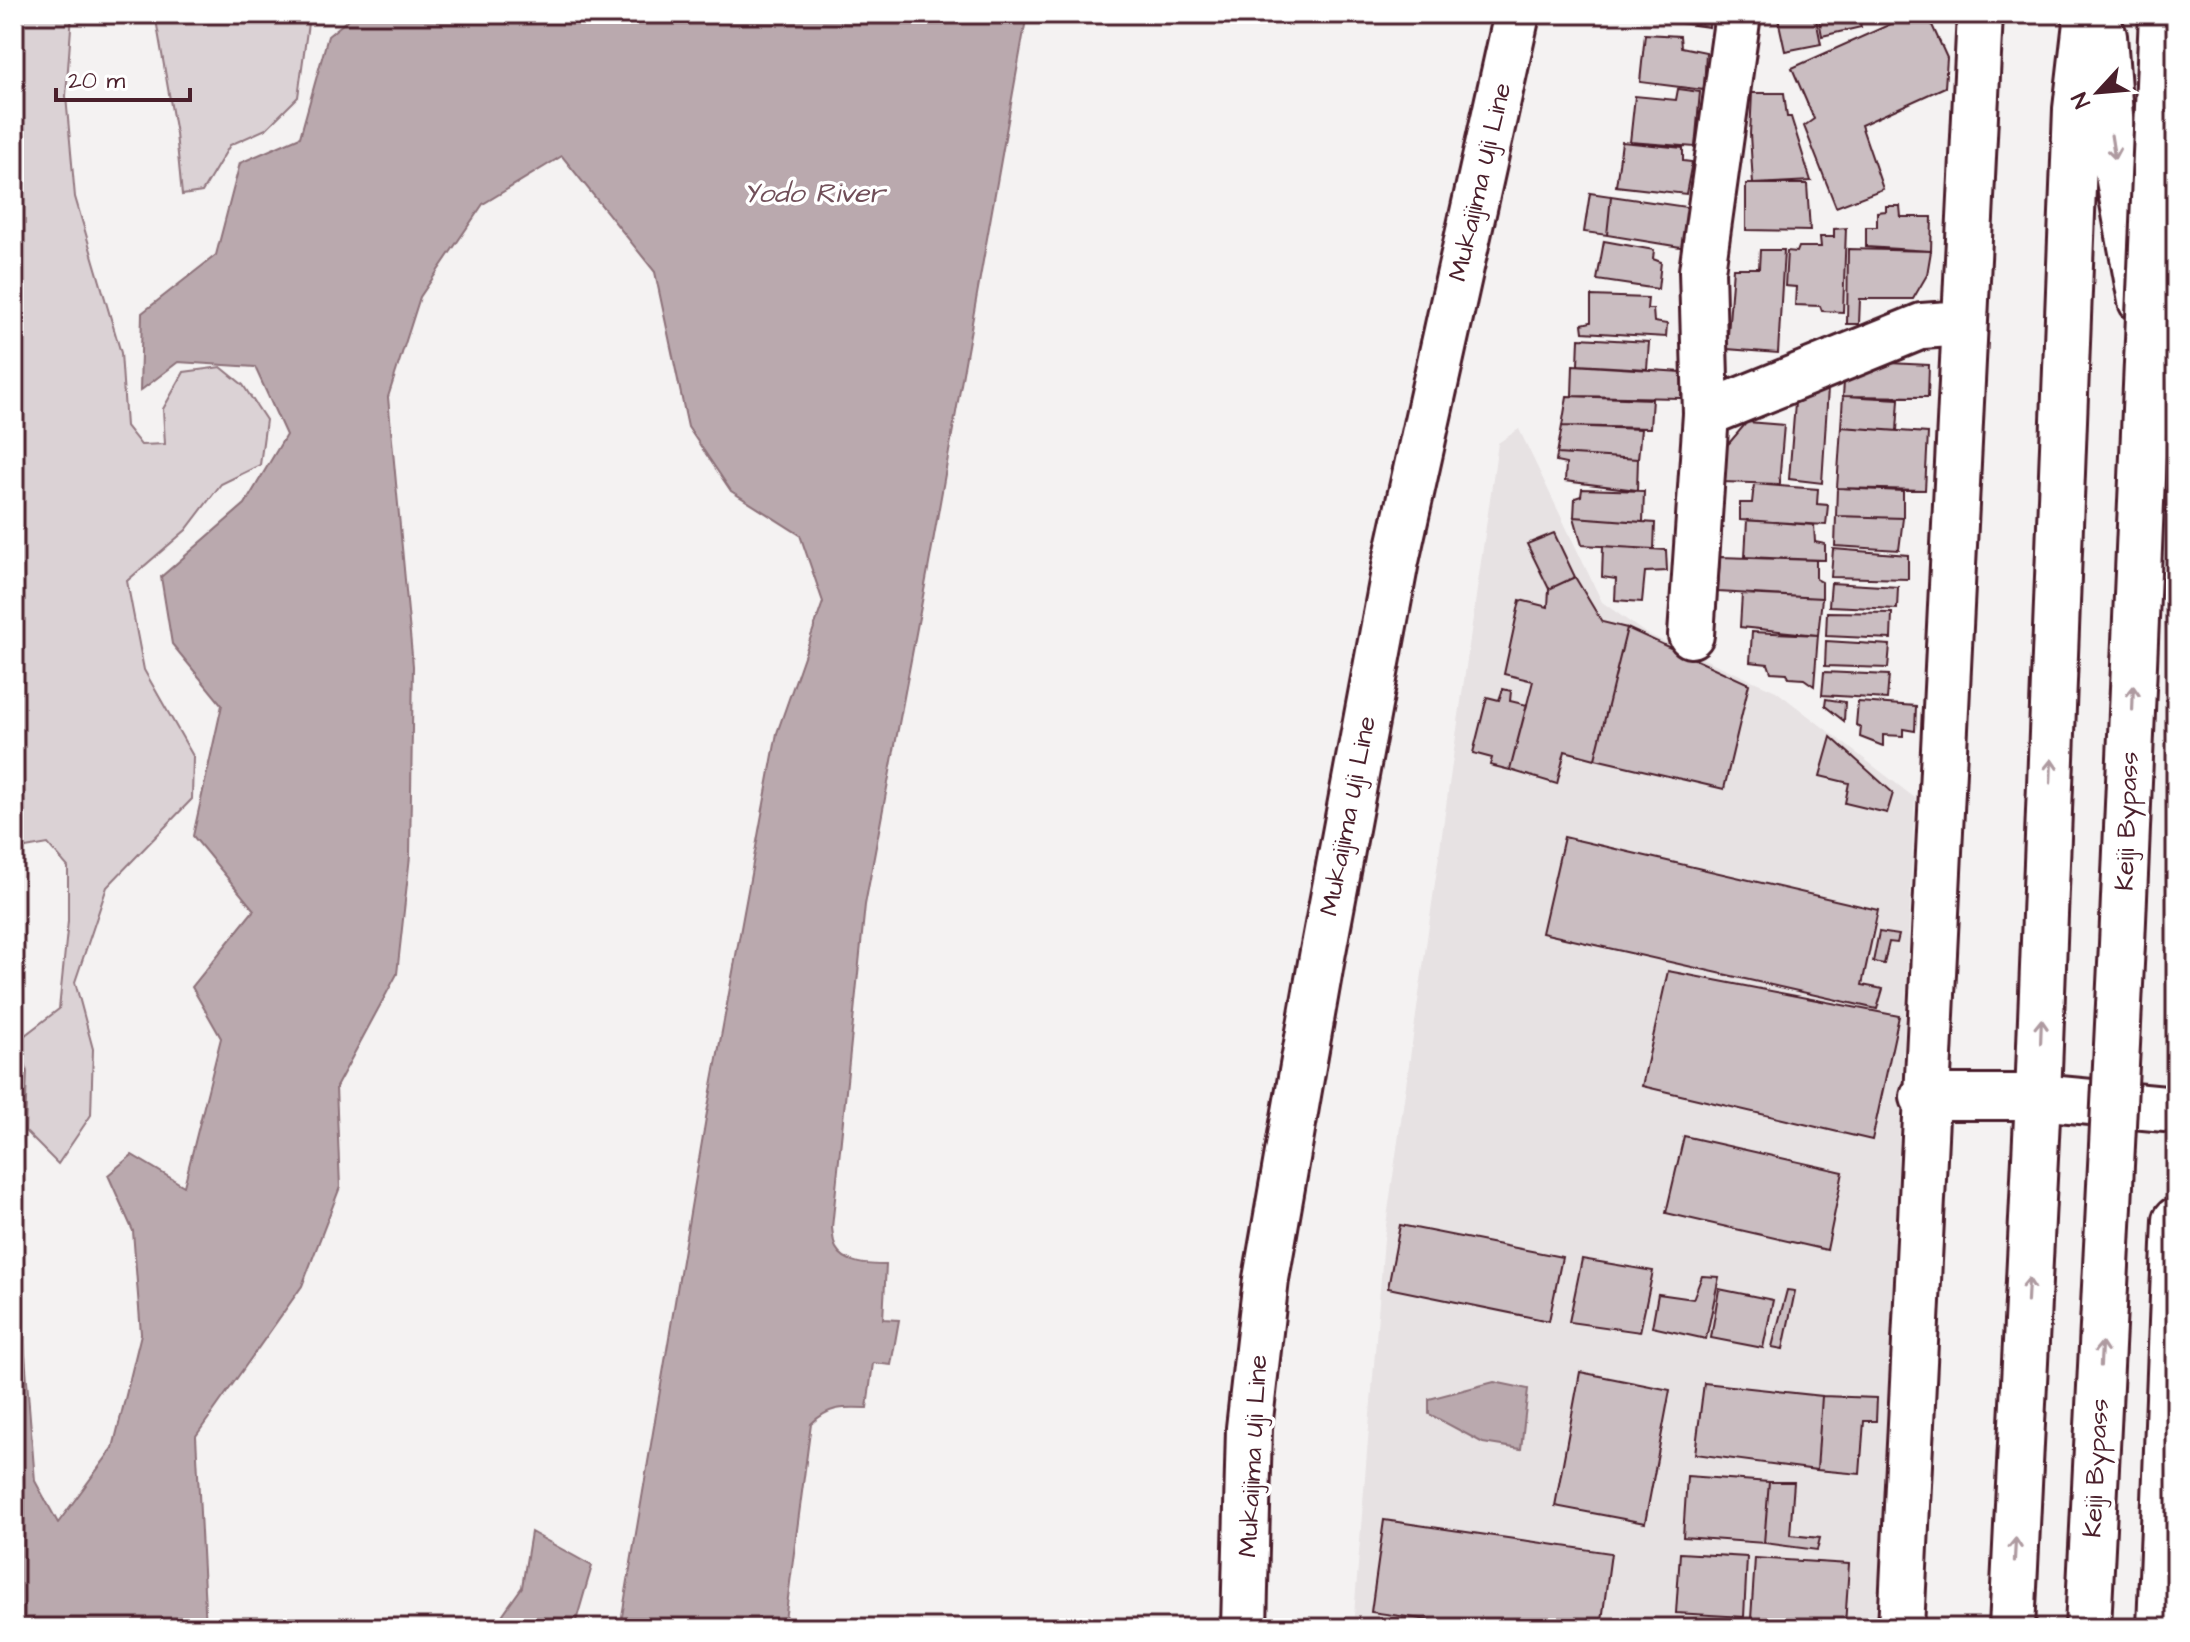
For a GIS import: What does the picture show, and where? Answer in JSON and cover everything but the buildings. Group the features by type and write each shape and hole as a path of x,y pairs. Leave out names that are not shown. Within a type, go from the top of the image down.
{"main road":[{"name":"Mukaijima Uji Line","path":"1244,1628 1249,1428 1266,1279 1319,972 1396,561 1517,14"},
{"path":"1691,635 1706,414 1702,271 1738,14"},
{"path":"1901,1628 1980,14"},
{"path":"2012,1628 2038,1097 2076,109 2087,14"},
{"path":"2102,14 2112,142 2176,490"},
{"name":"Keiji Bypass","path":"2088,1628 2122,944 2162,14"},
{"path":"1706,414 1922,326 1964,323"},
{"path":"1925,1098 2038,1097 2176,1110"},
{"path":"2160,1628 2176,1220"}],"shaded area":[{"path":"14,14 72,14 66,96 75,197 121,353 126,426 141,445 165,444 163,409 184,372 221,367 243,385 266,420 260,465 221,484 186,530 127,581 144,670 193,756 192,799 107,887 75,982 93,1049 91,1115 58,1164 25,1131 27,1072 20,1039 59,1009 68,921 68,867 48,844 14,850"},
{"path":"155,14 322,14 308,23 298,97 266,129 230,145 202,192 182,195 176,134"},
{"path":"1519,429 1602,602 1645,633 1776,691 1915,798 1877,1628 1353,1628 1384,1239 1498,443"}],"water":[{"name":"Yodo River","path":"355,14 1027,14 865,905 832,1228 835,1246 845,1258 858,1263 886,1265 883,1319 899,1320 891,1365 873,1363 867,1408 837,1409 811,1424 784,1628 620,1628 706,1118 777,733 823,602 800,535 731,491 688,427 655,272 562,156 483,204 420,297 388,397 413,666 410,856 397,974 336,1087 340,1187 302,1286 196,1436 206,1628 14,1628 14,1216 35,1481 58,1523 113,1448 141,1334 133,1231 108,1175 132,1155 184,1186 221,1038 192,987 254,910 193,836 222,705 172,644 161,577 245,504 286,435 255,367 178,362 140,391 142,313 216,255 240,163 300,137 328,36"},
{"path":"1494,1382 1528,1389 1521,1449 1483,1443 1429,1414 1429,1399"},
{"path":"531,1532 592,1566 574,1628 493,1628 522,1587"}]}
